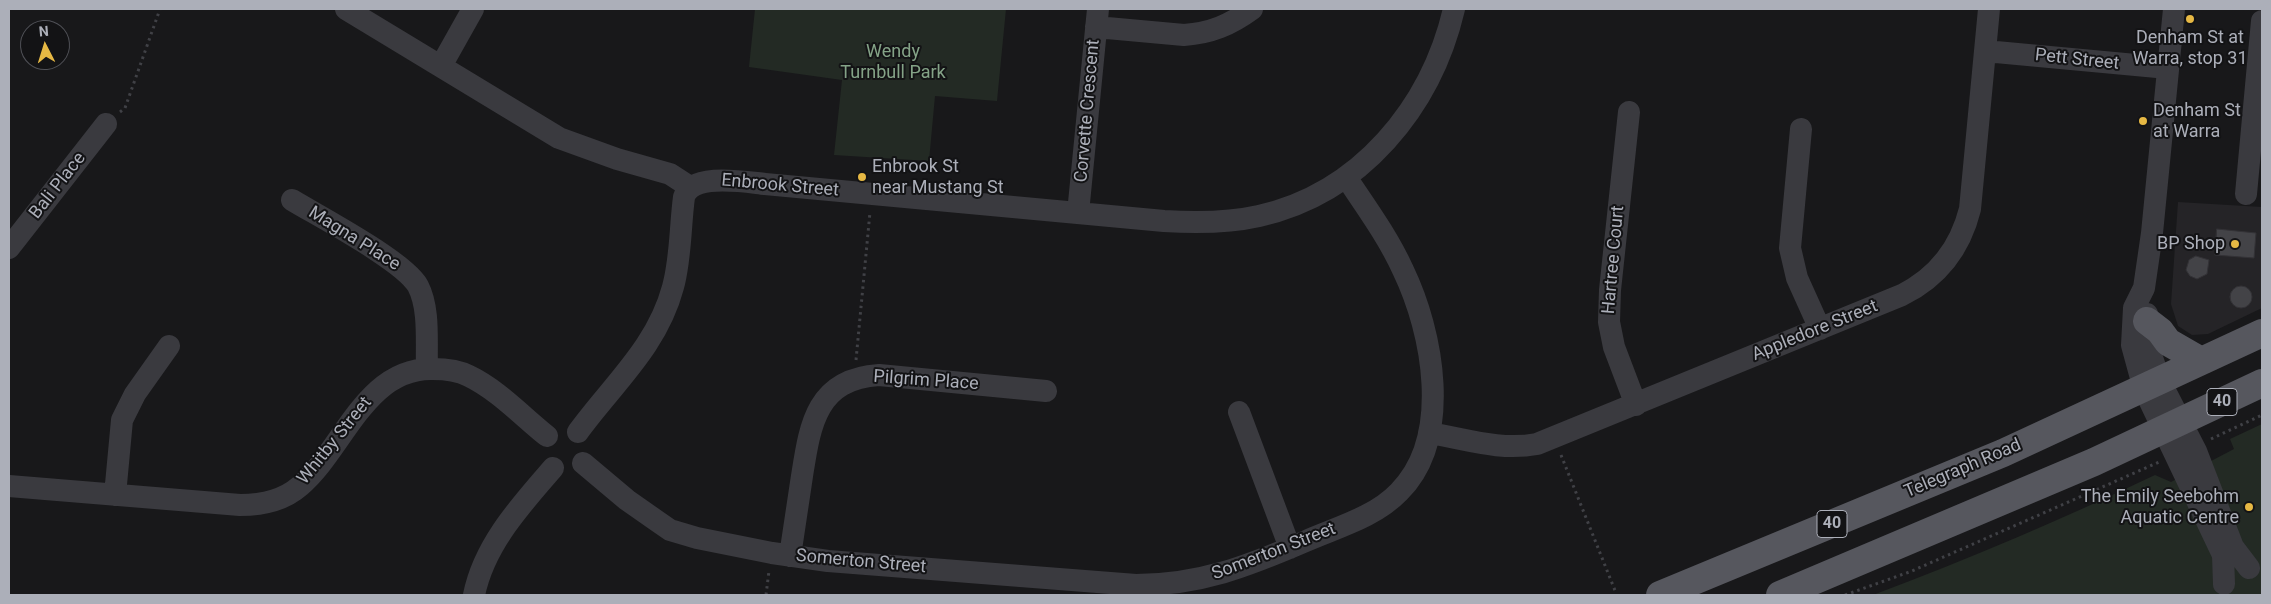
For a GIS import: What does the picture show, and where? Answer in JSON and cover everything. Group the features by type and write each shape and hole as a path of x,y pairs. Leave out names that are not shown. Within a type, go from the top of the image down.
{"main road":[{"path":"2147,321 2160,331 2168,342 2202,361"},
{"name":"Telegraph Road","path":"1660,595 2003,454 2262,333"},
{"name":"40","path":"1780,595 1950,525 2173,426 2262,383"}],"street":[{"path":"346,9 560,138 610,157 670,174 690,187 684,196 673,285 663,315 654,334 633,366 578,432"},
{"path":"440,66 474,9"},
{"path":"1097,18 1184,35 1198,34 1223,27 1252,9"},
{"name":"Enbrook Street","path":"690,187 702,182 722,181 1164,221 1216,222 1260,216 1299,202 1346,177 1390,137 1418,100 1442,52 1454,9"},
{"name":"Appledore Street","path":"1429,433 1480,444 1511,447 1537,444 1636,405 1918,287 1942,266 1952,252 1966,224 1970,209 1990,9"},
{"path":"2174,9 2152,234 2144,288 2134,308 2131,333 2133,354 2152,385 2173,426 2223,555 2224,590"},
{"name":"Corvette Crescent","path":"1078,213 1097,18"},
{"path":"2246,194 2262,21"},
{"name":"Pett Street","path":"1985,51 2168,68"},
{"name":"Hartree Court","path":"1629,112 1610,290 1609,322 1614,348 1636,405"},
{"name":"Bali Place","path":"9,248 106,124"},
{"path":"1801,129 1790,248 1797,278 1820,329"},
{"name":"Somerton Street","path":"583,462 627,500 670,530 697,538 781,555 1126,585 1158,585 1198,580 1219,575 1290,548 1384,506 1400,492 1420,464 1429,433 1432,414 1431,378 1419,312 1412,291 1395,254 1346,177"},
{"name":"Magna Place","path":"292,200 396,264 412,278 418,286 424,305 427,369"},
{"path":"2144,288 2148,310 2147,321 2152,385"},
{"path":"115,495 122,420 135,394 169,346"},
{"name":"Whitby Street","path":"9,486 240,505 264,504 278,500 301,485 373,393 406,373 427,369 450,370 470,376 548,436"},
{"name":"Pilgrim Place","path":"781,555 813,420 818,410 831,394 857,378 870,376 892,376 1046,391"},
{"path":"1238,412 1290,548"},
{"path":"2173,426 2196,451 2233,547 2256,574"},
{"path":"566,428 578,432 583,437 587,450 583,462 578,467 566,472 553,468 544,457 544,443 548,436 552,432 566,428"},
{"path":"474,595 478,577 493,544 553,468"},
{"path":"2224,590 2226,578 2236,569 2256,574"}],"path":[{"path":"106,124 125,108 160,9"},
{"path":"857,378 855,369 872,194"},
{"path":"2208,440 2262,414"},
{"path":"1553,438 1616,593"},
{"path":"1844,595 1912,570 2161,462"},
{"path":"766,595 781,555"}],"shaded area":[{"path":"2178,202 2262,207 2262,308 2208,334 2192,335 2178,326 2171,304"}],"green space":[{"name":"Wendy Turnbull Park","path":"755,9 1006,9 997,101 935,96 929,161 834,155 842,80 749,67"},
{"path":"2262,424 2262,595 1873,595 2016,538 2155,475 2171,482 2234,449 2230,439"}],"building":[{"name":"BP Shop","path":"2217,229 2256,233 2254,258 2215,255"},
{"path":"2196,256 2209,260 2207,274 2197,279 2190,276 2186,270 2189,260"},
{"path":"2241,286 2249,289 2252,297 2249,305 2241,308 2233,305 2230,297 2233,289"}],"place":[{"name":"Denham St at Warra, stop 31","path":"2190,19"},
{"name":"Denham St at Warra","path":"2143,121"},
{"name":"Enbrook St near Mustang St","path":"862,177"},
{"name":"BP Shop","path":"2235,244"},
{"name":"The Emily Seebohm Aquatic Centre","path":"2249,507"}]}
